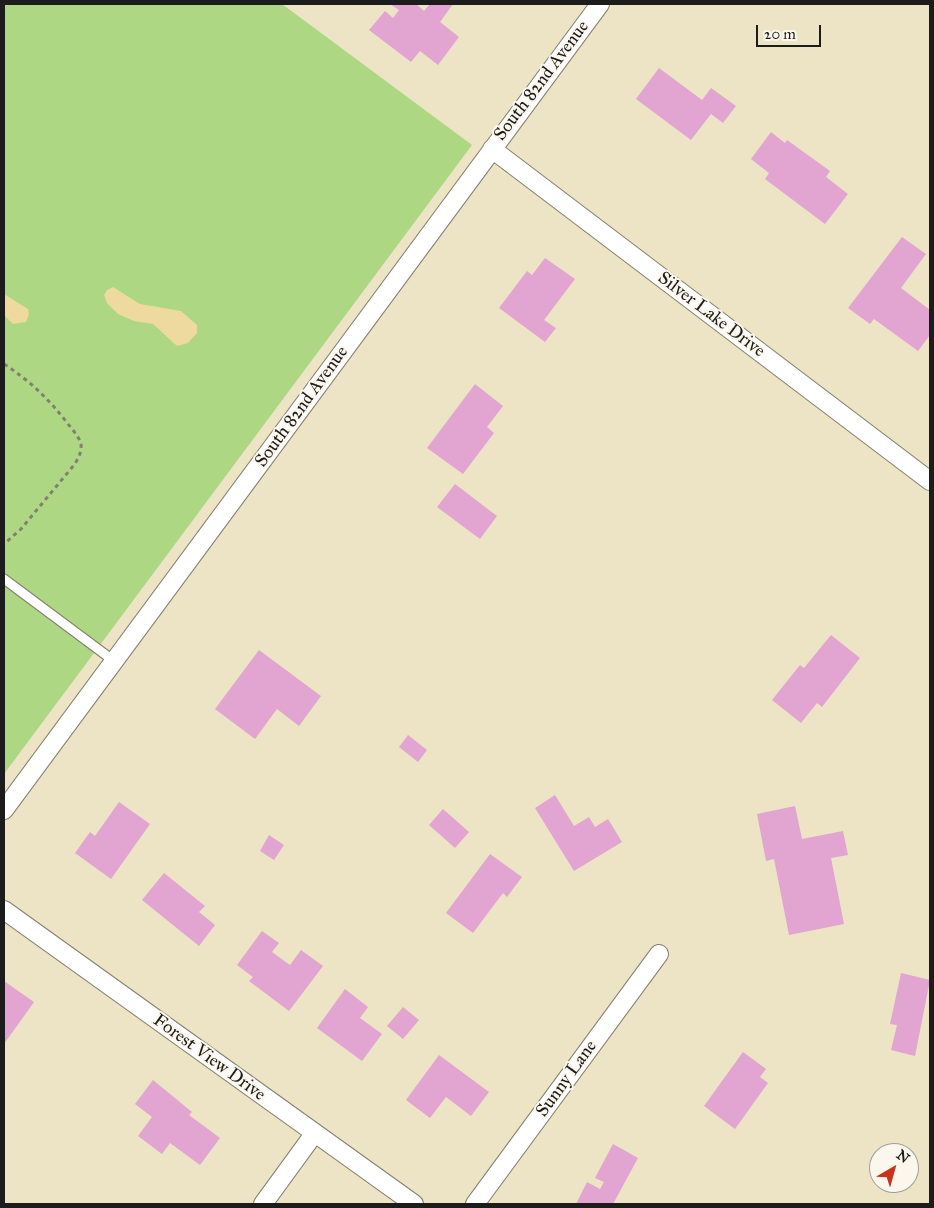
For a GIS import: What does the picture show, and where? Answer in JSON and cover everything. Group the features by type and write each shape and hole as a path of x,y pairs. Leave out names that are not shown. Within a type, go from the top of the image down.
{"street":[{"name":"South 82nd Avenue","path":"4,810 600,4"},
{"name":"Silver Lake Drive","path":"492,149 930,481"},
{"name":"Forest View Drive","path":"4,910 414,1204"},
{"name":"Sunny Lane","path":"476,1204 659,954"},
{"path":"263,1204 314,1134"}],"lane":[{"path":"4,579 114,661"}],"path":[{"path":"4,364 29,380 45,395 81,442 80,456 74,466 21,529 4,544"}],"green space":[{"path":"4,4 282,4 472,145 4,774"}],"sand":[{"path":"113,287 140,304 181,311 197,325 197,333 188,343 177,346 153,324 134,321 118,314 107,303 104,295 107,290"},
{"path":"4,294 28,309 29,314 26,322 13,324 4,315"}],"building":[{"path":"390,4 416,4 424,11 430,4 453,4 440,22 459,37 438,65 420,51 411,62 369,30 385,11 393,18 399,10"},
{"path":"659,68 702,100 711,88 736,106 723,123 711,114 691,140 636,99"},
{"path":"771,132 785,143 787,140 830,171 826,177 848,194 825,224 765,179 769,173 751,159"},
{"path":"902,237 926,254 901,288 930,310 930,335 918,351 874,319 870,324 848,308"},
{"path":"545,258 575,279 544,320 556,328 545,342 499,308 527,271 532,275"},
{"path":"475,384 503,406 487,427 494,433 463,474 427,448"},
{"path":"455,484 497,516 480,539 437,507"},
{"path":"831,635 860,658 822,707 817,703 801,723 772,700 800,665 804,668"},
{"path":"259,650 321,696 299,726 277,709 255,739 215,709"},
{"path":"408,735 427,750 418,762 399,747"},
{"path":"555,795 574,826 589,817 595,827 608,819 622,842 574,871 535,808"},
{"path":"119,802 150,824 111,879 75,853 90,832 95,836"},
{"path":"795,806 802,839 843,831 848,855 831,858 844,924 789,935 774,859 766,861 757,814"},
{"path":"443,809 469,832 455,848 429,825"},
{"path":"269,835 284,845 274,860 260,851"},
{"path":"490,854 522,877 507,897 503,893 473,933 446,913"},
{"path":"164,873 205,906 199,912 215,925 199,946 142,900"},
{"path":"262,931 279,943 272,952 290,965 301,950 323,966 289,1011 249,981 253,977 237,965"},
{"path":"901,973 930,980 915,1056 891,1050 897,1025 890,1024"},
{"path":"4,981 34,1002 4,1044"},
{"path":"345,989 368,1007 360,1018 382,1034 362,1061 317,1028"},
{"path":"403,1007 419,1020 403,1039 387,1026"},
{"path":"743,1052 766,1069 760,1077 768,1083 735,1129 704,1106"},
{"path":"439,1055 489,1092 471,1116 446,1097 430,1118 406,1100"},
{"path":"153,1080 192,1112 189,1115 220,1138 200,1165 170,1143 162,1154 138,1136 152,1117 135,1104"},
{"path":"613,1144 638,1158 613,1204 576,1204 587,1182 600,1189 604,1182 595,1178"}]}
